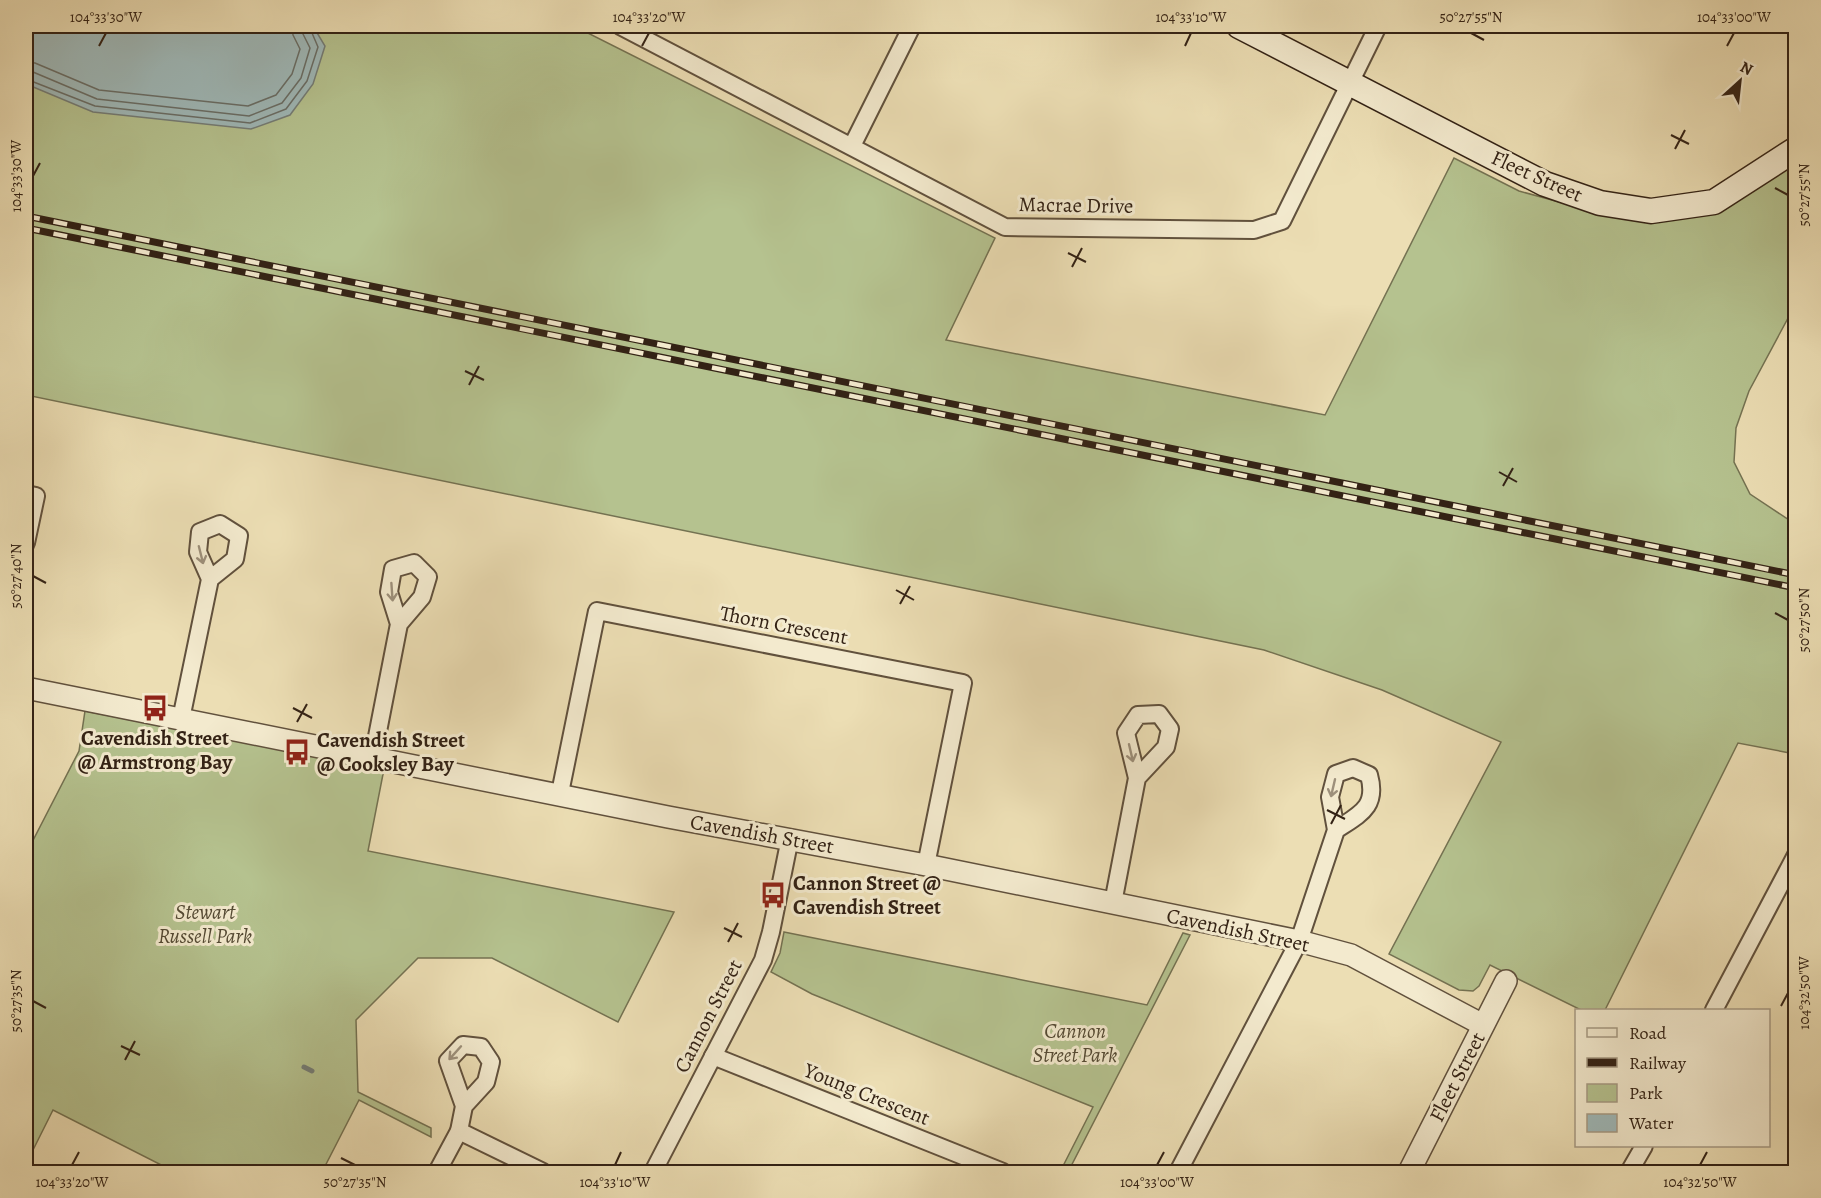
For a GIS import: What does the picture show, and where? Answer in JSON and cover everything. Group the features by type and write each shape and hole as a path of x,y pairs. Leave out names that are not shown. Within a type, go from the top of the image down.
{"main road":[{"name":"Fleet Street","path":"1239,26 1545,184 1600,203 1651,211 1714,202 1796,149"}],"street":[{"name":"Macrae Drive","path":"620,26 1005,227 1254,230 1282,221 1378,26"},
{"path":"852,146 912,26"},
{"path":"26,494 36,496 26,543"},
{"path":"181,719 210,579"},
{"name":"Thorn Crescent","path":"560,793 597,612 963,683 926,865"},
{"path":"373,758 399,624"},
{"name":"Cavendish Street","path":"26,688 560,793 668,817 926,865 1299,941 1350,955 1483,1025"},
{"path":"1113,903 1137,778"},
{"path":"1178,1173 1299,941 1336,830"},
{"name":"Cannon Street","path":"653,1173 765,954 790,838"},
{"path":"1715,1009 1796,855"},
{"name":"Fleet Street","path":"1409,1173 1506,981"},
{"name":"Young Crescent","path":"713,1056 1003,1173"},
{"path":"437,1173 459,1131 464,1106"},
{"path":"459,1131 543,1173"},
{"path":"1629,1173 1643,1147"}],"green space":[{"path":"26,26 574,26 995,238 946,340 1325,415 1454,158 1519,191 1574,206 1697,204 1795,158 1795,305 1749,391 1736,428 1734,462 1750,494 1795,524 1795,754 1738,743 1605,1009 1579,1009 1490,965 1479,986 1473,991 1459,990 1389,954 1501,742 1382,690 1264,650 26,395"},
{"name":"Stewart Russell Park","path":"85,711 384,769 368,851 674,912 618,1022 492,958 418,958 356,1020 358,1092 431,1128 431,1137 359,1100 322,1172 175,1172 53,1110 26,1164 26,854 79,751"},
{"name":"Cannon Street Park","path":"784,932 1147,1005 1183,933 1190,935 1068,1172 1060,1172 1093,1107 812,994 771,972 780,953"}],"water":[{"path":"26,26 313,26 325,46 313,84 290,115 251,129 93,112 26,84"}],"waterway":[{"path":"304,1067 312,1071"}],"railway":[{"path":"26,216 1796,575"},
{"path":"26,228 1796,588"}],"place":[{"name":"Cavendish Street @ Armstrong Bay","path":"155,708"},
{"name":"Cavendish Street @ Cooksley Bay","path":"297,752"},
{"name":"Cannon Street @ Cavendish Street","path":"773,895"}]}
